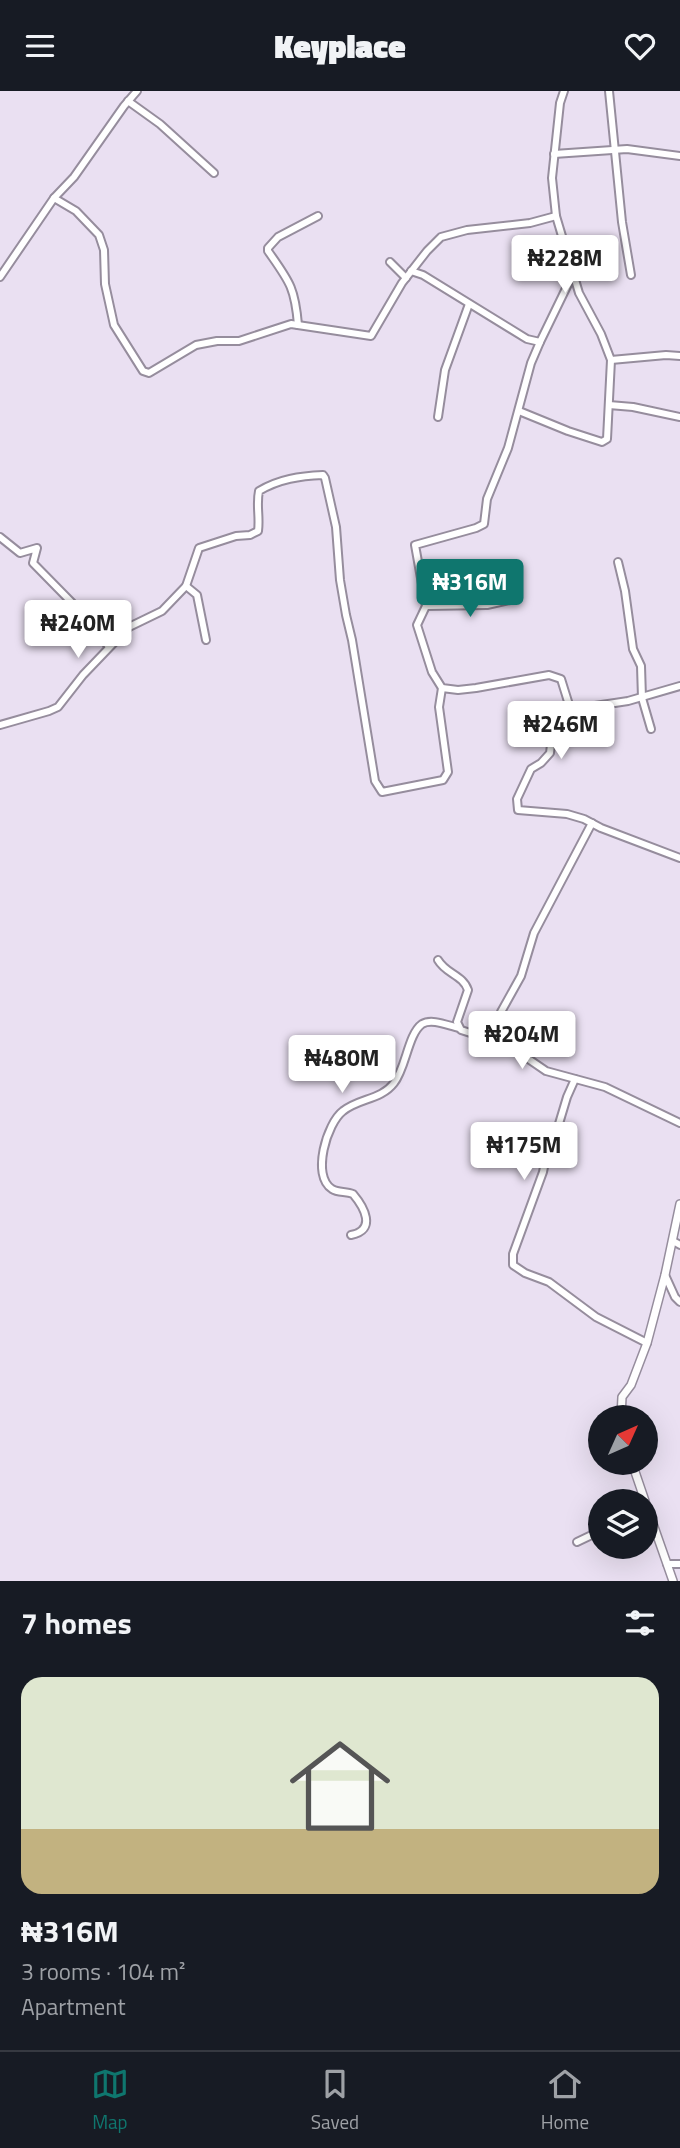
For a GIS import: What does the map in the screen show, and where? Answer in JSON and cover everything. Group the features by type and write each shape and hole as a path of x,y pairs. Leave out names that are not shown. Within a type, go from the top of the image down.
{"street":[{"path":"0,277 54,198 74,177 137,91"},
{"path":"519,411 602,442 607,439 611,360 601,334 579,293 556,216 552,178 560,103 564,91"},
{"path":"609,91 622,222 631,275"},
{"path":"128,101 160,124 214,173"},
{"path":"554,155 626,149 680,156"},
{"path":"54,198 76,211 99,235 104,250 105,284 114,325 143,371 152,372 196,345 239,341 280,327 298,325 371,336 406,278 441,237 467,230 530,223 556,216"},
{"path":"298,325 296,298 268,248 278,237 318,216"},
{"path":"390,262 406,278"},
{"path":"411,271 423,275 527,339 540,342"},
{"path":"0,725 58,706 129,627 162,611 186,586 199,548 258,531 259,491 271,484 294,478 323,475 336,527 342,592 375,781 382,792 443,780 448,772 439,707 442,688 432,672 417,625 426,606 415,545 484,524 487,499 508,448 526,378 573,274"},
{"path":"438,417 445,370 469,304"},
{"path":"611,360 680,356"},
{"path":"609,405 680,417"},
{"path":"0,537 33,563 85,616 109,647"},
{"path":"20,553 37,548 33,563"},
{"path":"618,562 633,649 640,666 642,698 651,729"},
{"path":"186,586 197,595 206,640"},
{"path":"426,606 487,605 510,600"},
{"path":"442,688 476,688 549,674 561,679 570,708 565,727 552,736 550,753 531,769 516,805 520,811 567,814 680,858"},
{"path":"570,708 591,708 680,687"},
{"path":"490,1040 501,1012 521,977 534,933 592,823"},
{"path":"438,960 442,967 462,979 468,991 457,1022 459,1028"},
{"path":"351,1235 364,1228 366,1218 353,1193 333,1190 326,1181 321,1159 330,1126 345,1109 382,1094 393,1084 404,1066 414,1034 423,1023 431,1021 459,1028 508,1045 547,1071 605,1087 680,1123"},
{"path":"575,1079 547,1152 543,1172 513,1254 513,1265 549,1282 596,1317 647,1343"},
{"path":"622,1405 622,1397 631,1385 647,1343 665,1275 677,1243 680,1204"},
{"path":"665,1275 680,1302"},
{"path":"577,1542 588,1537"},
{"path":"658,1538 673,1581"},
{"path":"667,1564 680,1563"}]}
